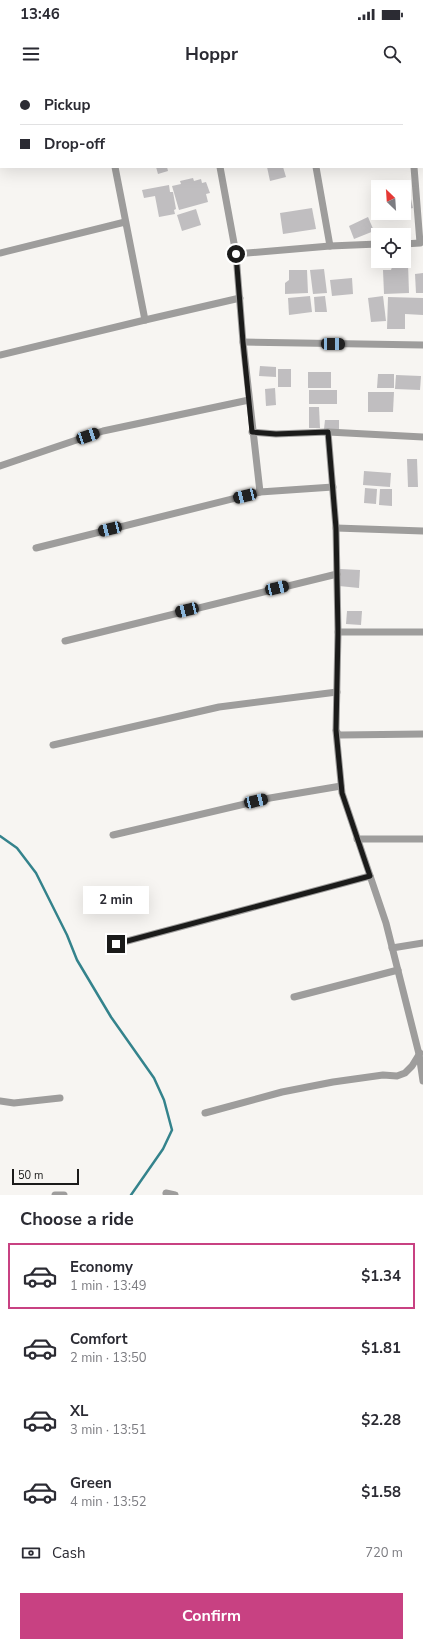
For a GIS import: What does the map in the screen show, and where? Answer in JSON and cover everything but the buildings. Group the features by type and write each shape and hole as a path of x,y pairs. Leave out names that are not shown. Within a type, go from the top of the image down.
{"street":[{"path":"114,168 145,320"},
{"path":"220,168 236,254 252,432 260,492"},
{"path":"316,168 330,246"},
{"path":"411,244 420,243 414,168"},
{"path":"0,253 125,222"},
{"path":"236,254 330,246 371,244"},
{"path":"0,355 240,298"},
{"path":"243,342 423,345"},
{"path":"0,466 103,432 249,400"},
{"path":"252,432 276,434 328,432 423,437"},
{"path":"328,432 336,528 338,632 336,730 342,793 386,923 421,1052 423,1081"},
{"path":"36,548 260,492 333,487"},
{"path":"336,528 423,531"},
{"path":"65,641 337,574"},
{"path":"338,632 423,632"},
{"path":"53,745 219,707 337,692"},
{"path":"336,730 338,734 423,734"},
{"path":"113,835 270,798 341,786"},
{"path":"357,839 423,839"},
{"path":"116,944 370,876"},
{"path":"392,948 423,943"},
{"path":"294,997 398,970"},
{"path":"205,1113 266,1096 311,1087 383,1075 397,1076 405,1073 421,1052"},
{"path":"0,1101 14,1103 60,1098"},
{"path":"166,1193 175,1195"},
{"path":"55,1195 64,1195"}],"waterway":[{"path":"0,836 17,848 36,873 67,935 77,960 111,1017 154,1078 164,1100 172,1130 163,1149 131,1195"}],"route":[{"path":"116,944 370,876 342,793 336,730 338,632 336,528 328,432 276,434 252,432 236,254"}]}
